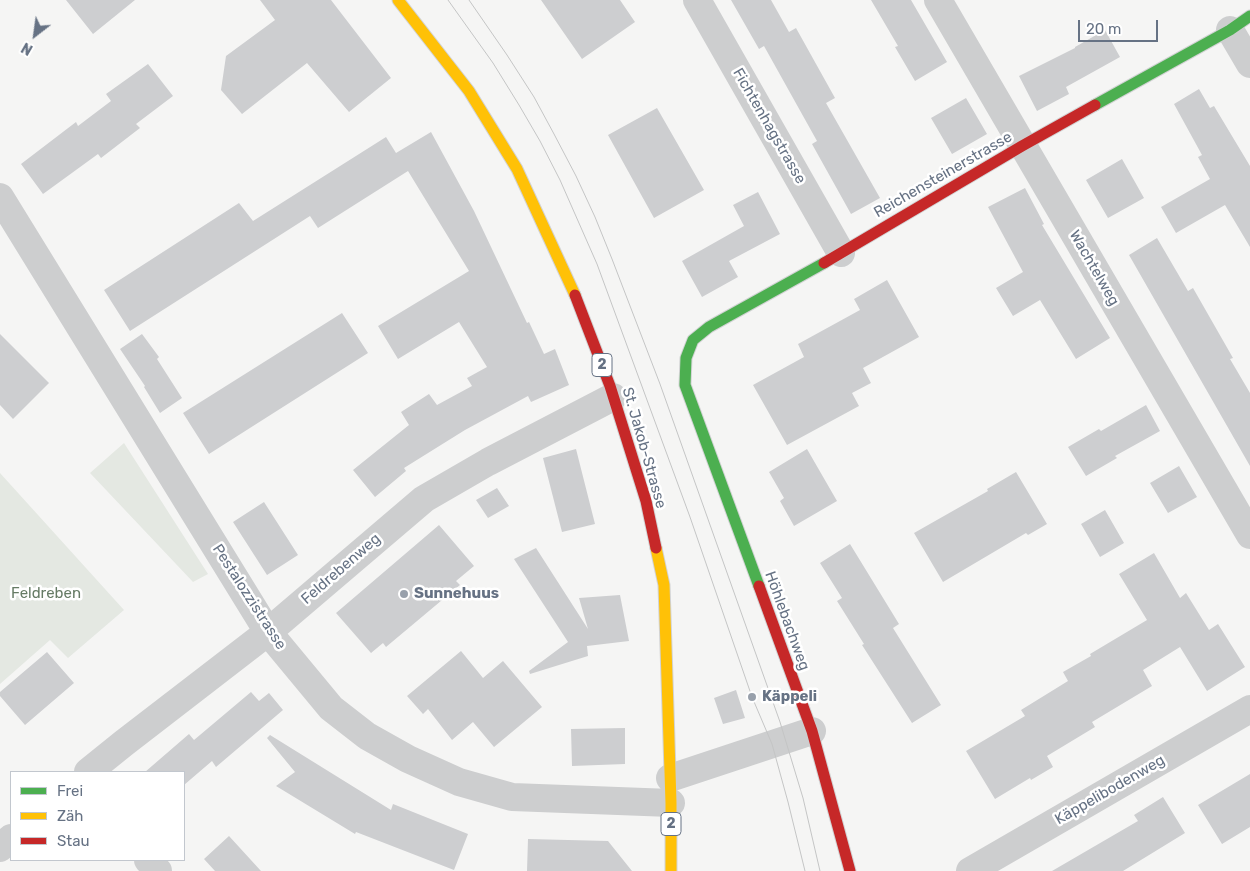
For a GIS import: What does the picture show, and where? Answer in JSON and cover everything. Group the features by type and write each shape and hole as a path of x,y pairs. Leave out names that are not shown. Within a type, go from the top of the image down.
{"street":[{"name":"St. Jakob-Strasse","path":"398,0 469,91 517,169 570,282 610,386 646,501 664,585 671,790 671,871"},
{"name":"Fichtenhagstrasse","path":"697,0 841,253"},
{"name":"Wachtelweg","path":"938,0 1250,535"},
{"name":"Reichensteinerstrasse","path":"685,386 686,358 693,340 709,327 841,253 1022,146 1240,23"},
{"path":"1240,23 1250,64"},
{"name":"Pestalozzistrasse","path":"0,197 268,632 331,708 367,736 408,759 459,782 512,797 671,790"},
{"name":"Höhlebachweg","path":"685,386 812,731 850,871"},
{"name":"Feldrebenweg","path":"89,771 268,632 424,499 488,462 613,397"},
{"name":"Käppelibodenweg","path":"970,871 1250,710"},
{"path":"671,790 812,731"},
{"path":"0,848 10,839"},
{"path":"149,861 158,871"}],"green space":[{"path":"124,443 208,574 193,582 90,473"},
{"name":"Feldreben","path":"0,473 124,610 68,658 50,640 0,684"}],"building":[{"path":"66,0 135,0 93,34"},
{"path":"260,0 331,0 391,78 349,112 307,63 242,114 221,90 226,56 275,20"},
{"path":"541,0 620,0 635,22 582,59"},
{"path":"731,0 771,0 789,32 796,28 835,98 826,103 880,198 851,214 812,144 817,141 764,46 759,49"},
{"path":"871,0 911,0 947,62 915,81 895,47 898,46"},
{"path":"1105,30 1120,57 1066,87 1069,94 1037,111 1019,76 1075,48"},
{"path":"148,64 173,96 136,124 140,128 101,158 98,154 43,194 21,164 76,122 78,126 111,101 106,94"},
{"path":"1199,89 1210,108 1214,106 1250,166 1250,247 1225,205 1176,233 1161,207 1210,179 1198,157 1202,155 1174,104"},
{"path":"966,98 987,134 952,154 931,118"},
{"path":"657,108 704,190 654,218 608,135"},
{"path":"431,132 474,211 527,323 529,322 544,354 555,349 569,385 531,402 528,396 465,430 404,468 406,471 375,497 353,470 409,425 401,412 429,394 437,405 472,386 467,378 487,367 459,322 398,359 378,326 469,271 408,171 318,228 310,216 130,331 104,290 239,203 253,221 386,137 396,153"},
{"path":"1122,159 1144,198 1108,218 1086,180"},
{"path":"1025,188 1044,224 1042,225 1110,338 1076,359 1040,300 1013,316 996,288 1023,272 988,207"},
{"path":"758,192 780,234 729,261 738,277 702,297 682,261 744,226 733,205"},
{"path":"1157,238 1188,291 1193,288 1233,358 1230,359 1250,393 1250,466 1129,255"},
{"path":"887,280 919,337 863,368 871,383 852,393 859,406 787,445 753,385 804,357 798,344 860,310 854,299"},
{"path":"342,313 368,353 209,454 183,413"},
{"path":"0,334 49,383 13,419 0,405"},
{"path":"142,334 159,357 157,359 182,398 160,413 145,386 120,349"},
{"path":"1146,405 1160,431 1115,456 1117,458 1086,476 1068,447 1099,429 1101,431"},
{"path":"576,449 595,524 562,532 543,458"},
{"path":"807,449 837,501 794,526 780,501 784,498 769,472"},
{"path":"1179,466 1197,497 1168,513 1150,483"},
{"path":"1016,472 1047,524 1028,535 1026,533 943,582 914,533 988,491 987,489"},
{"path":"497,488 509,506 488,518 476,500"},
{"path":"264,502 298,555 267,575 233,522"},
{"path":"1105,510 1124,543 1100,557 1081,524"},
{"name":"Sunnehuus","path":"439,525 474,566 456,581 460,585 386,647 383,643 371,653 336,613"},
{"path":"850,544 899,624 893,628 941,705 912,723 862,645 864,644 837,601 842,598 820,563"},
{"path":"536,548 588,629 579,598 620,595 629,641 587,646 588,656 530,674 529,671 568,642 514,559"},
{"path":"1154,553 1180,598 1186,593 1209,630 1218,624 1245,667 1207,691 1180,647 1143,670 1152,686 1092,722 1095,727 1047,756 1053,767 995,799 966,751 1025,716 1021,710 1068,681 1063,672 1147,620 1119,574"},
{"path":"461,651 483,678 503,661 542,707 494,747 473,722 452,740 428,709 423,714 407,696"},
{"path":"47,652 74,683 25,725 0,696 0,692"},
{"path":"736,690 745,718 723,724 714,698"},
{"path":"251,692 259,701 269,693 283,710 216,767 212,761 185,784 185,771 146,771 189,734 194,740"},
{"path":"625,728 625,764 572,766 571,729"},
{"path":"270,735 391,810 393,804 468,834 454,870 356,832 355,834 276,786 295,772 267,738"},
{"path":"1250,774 1250,827 1222,844 1198,805"},
{"path":"1163,797 1185,833 1123,871 1052,871 1138,821 1134,815"},
{"path":"229,836 261,871 215,871 204,859"},
{"path":"528,839 608,841 632,871 527,871"}],"tram line":[{"path":"448,0 493,63 540,141 560,180 597,264 690,517 752,697 772,744 805,871"},
{"path":"469,0 534,97 576,176 612,259 660,384 780,722 803,798 820,871"}],"traffic: fast":[{"path":"1095,105 1230,30 1250,16"},
{"path":"759,586 685,385 686,358 693,340 709,327 824,263"}],"traffic: slow":[{"path":"398,0 469,91 517,169 575,295"},
{"path":"656,548 664,585 671,803 671,871"}],"traffic: jam":[{"path":"824,263 1095,105"},
{"path":"575,295 610,386 646,501 656,548"},
{"path":"759,586 812,731 850,871"}],"place":[{"name":"Sunnehuus","path":"404,594"},
{"name":"Käppeli","path":"752,697"}]}
